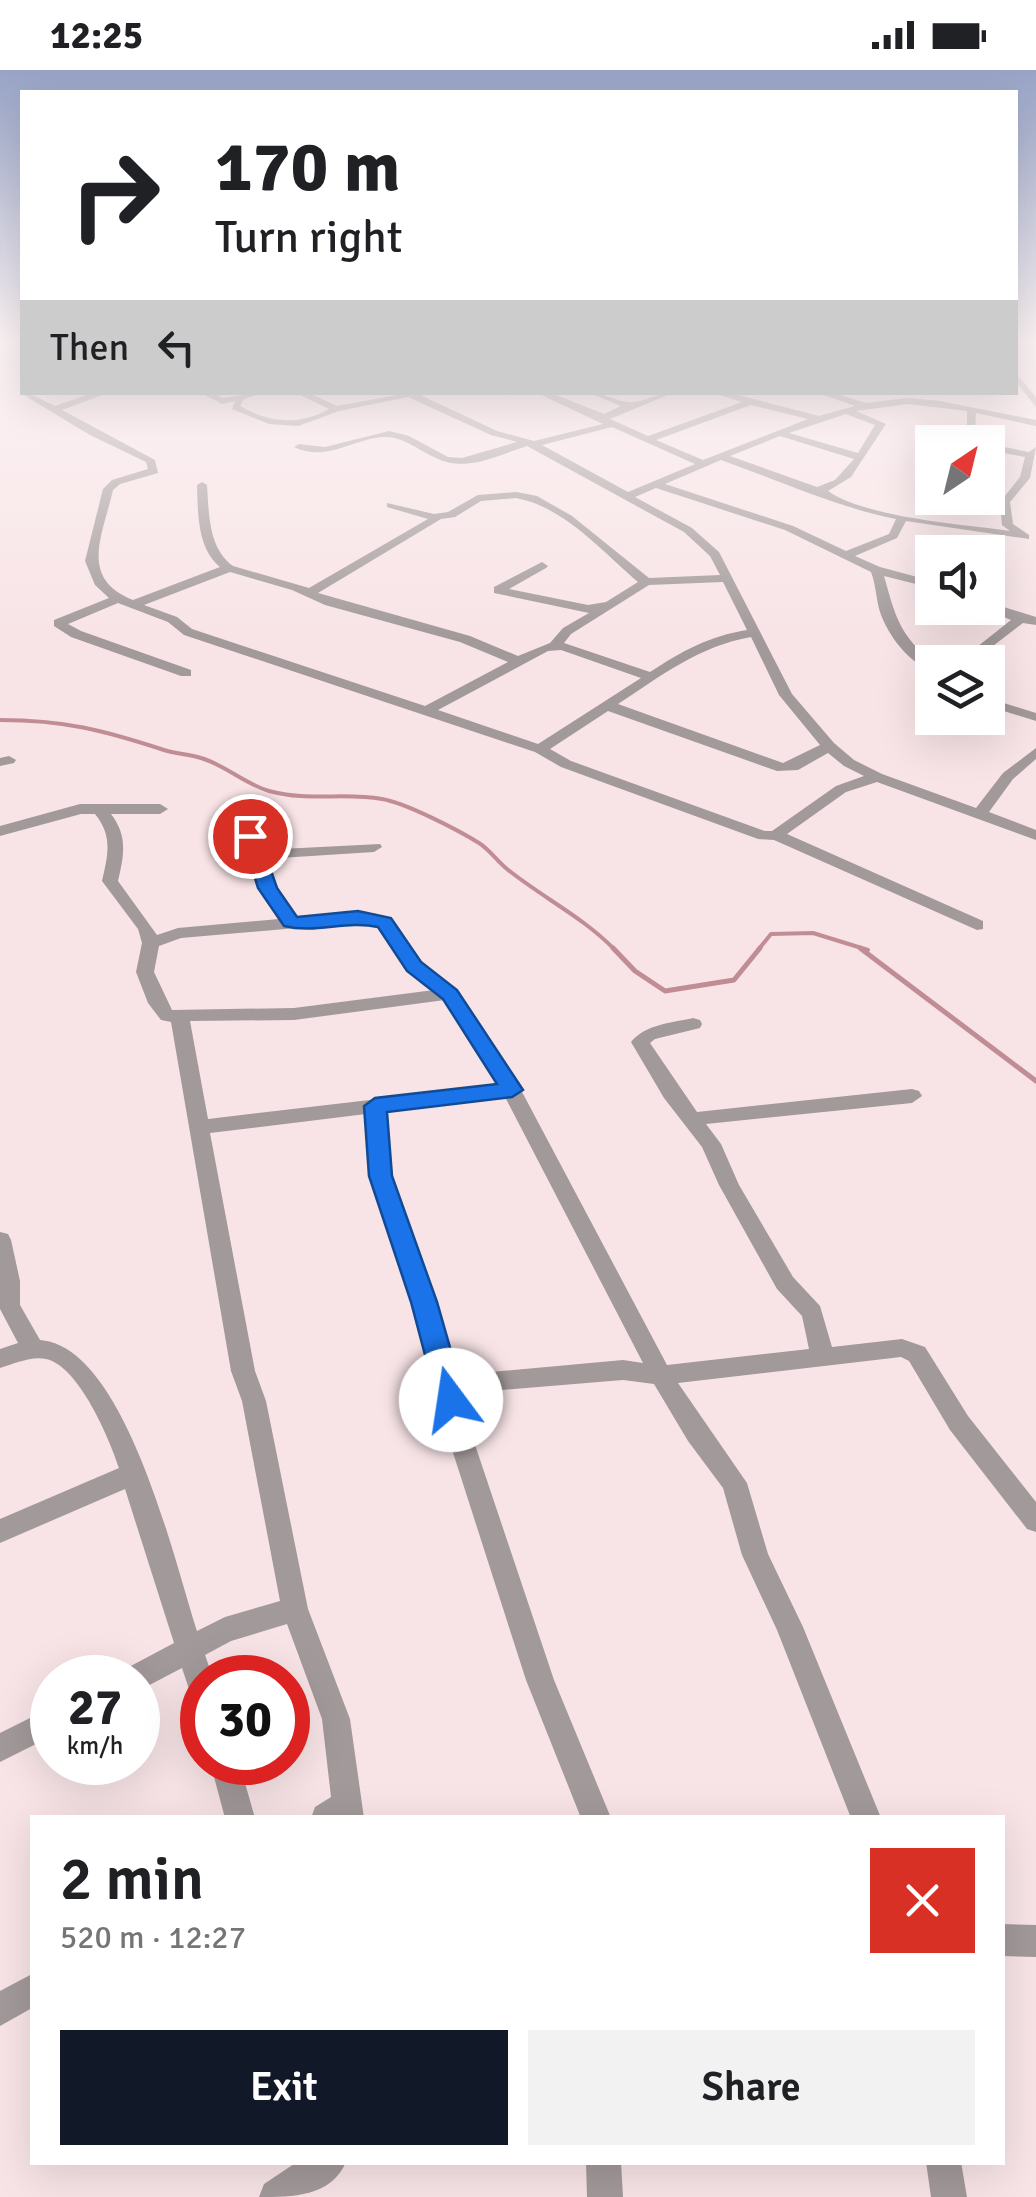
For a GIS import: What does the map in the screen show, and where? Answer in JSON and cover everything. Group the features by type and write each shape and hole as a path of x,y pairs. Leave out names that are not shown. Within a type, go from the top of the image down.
{"street":[{"path":"107,439 150,460 154,468 150,473 116,482 108,489 91,561 92,573 98,584 118,599 171,618 204,639 428,710 764,836 776,836 976,926"},
{"path":"299,447 324,452 367,439"},
{"path":"406,439 459,461 543,439"},
{"path":"517,439 628,496 698,538 715,554 786,694 829,746 849,763 877,777 1036,835"},
{"path":"650,439 704,465"},
{"path":"628,496 769,439"},
{"path":"801,439 860,457"},
{"path":"820,490 851,472 871,439"},
{"path":"1005,450 1033,452 1024,478 1005,502 1008,525 1030,538"},
{"path":"722,457 820,490 825,496 903,517 1030,538"},
{"path":"202,485 205,529 219,560 229,568 329,602 465,639 515,660"},
{"path":"657,485 789,528 876,570 915,580"},
{"path":"391,505 434,516 451,515 478,498 533,498 568,518 646,582"},
{"path":"310,593 428,526 434,516"},
{"path":"847,556 893,536 903,517"},
{"path":"542,566 498,590 576,608 610,605"},
{"path":"132,606 229,568"},
{"path":"876,570 883,583 885,609 915,655"},
{"path":"428,710 515,660 554,645 567,631 646,582 729,578"},
{"path":"118,599 58,623 76,634 186,673"},
{"path":"1005,613 1036,621"},
{"path":"986,645 1020,619"},
{"path":"540,749 649,676 708,642 756,633"},
{"path":"554,645 649,676"},
{"path":"606,705 782,768 793,767 829,746"},
{"path":"1005,707 1036,716"},
{"path":"979,814 1008,776 1036,752"},
{"path":"776,836 842,789 877,777"},
{"path":"0,831 70,811 160,808"},
{"path":"239,810 268,888 287,918 298,925"},
{"path":"101,811 115,826 120,846 110,881 146,928 151,943 145,972 163,1013 180,1018 294,1014 450,994"},
{"path":"255,855 374,847"},
{"path":"151,943 178,932 358,917 384,922 414,966 450,994 512,1090 661,1375 739,1493 754,1554 789,1627 865,1815"},
{"path":"180,1018 244,1370 254,1401 295,1609 336,1719 340,1814"},
{"path":"692,1024 649,1034 640,1042 671,1094 712,1144 729,1184 785,1283 812,1312 824,1359"},
{"path":"200,1126 512,1090"},
{"path":"693,1119 912,1096"},
{"path":"375,1106 380,1176 452,1394 451,1409 534,1661 595,1815"},
{"path":"0,1240 9,1281 9,1306 34,1351"},
{"path":"452,1394 461,1384 623,1370 661,1375 902,1348 917,1354 960,1422 1034,1514"},
{"path":"0,1359 34,1351 56,1352 76,1370 120,1434 194,1655"},
{"path":"0,1531 132,1474"},
{"path":"160,1666 225,1630 295,1609"},
{"path":"0,1748 30,1732"},
{"path":"231,1785 239,1815"},
{"path":"1005,1940 1036,1941"},
{"path":"0,2010 30,1991"},
{"path":"277,2197 325,2165"},
{"path":"604,2165 605,2197"},
{"path":"944,2165 950,2197"}],"waterway":[{"path":"0,720 64,724 102,732 201,758 260,788 284,794 368,797 404,806 479,843 507,869 614,950"},
{"path":"758,950 771,934 813,933 868,950"},
{"path":"614,950 635,971 665,991 734,980 760,948"},
{"path":"860,948 1036,1081"}],"route":[{"path":"250,836 268,888 291,922 306,925 368,917 384,922 414,966 450,994 512,1090 375,1106 380,1176 424,1302 451,1400"}]}
